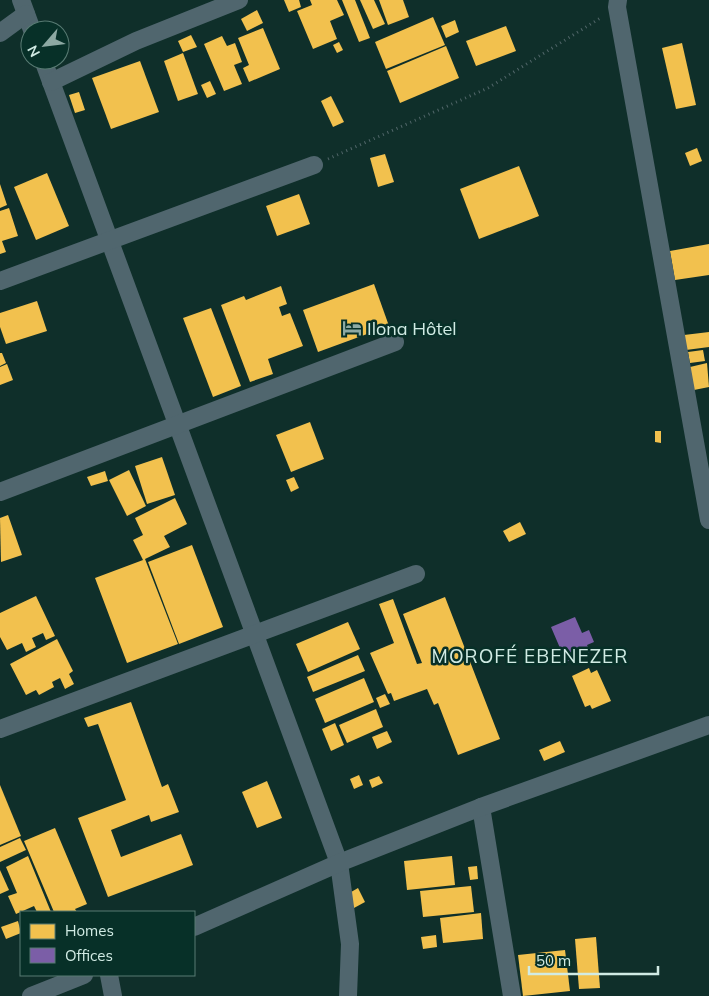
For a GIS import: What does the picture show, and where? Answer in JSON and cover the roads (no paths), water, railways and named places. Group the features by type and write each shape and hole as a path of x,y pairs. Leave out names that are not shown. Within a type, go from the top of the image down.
{"street":[{"path":"51,82 136,41 239,0"},
{"path":"618,4 709,520"},
{"path":"0,34 26,15"},
{"path":"47,70 339,863 350,944 348,996"},
{"path":"0,280 314,166"},
{"path":"0,492 395,342"},
{"path":"0,729 254,636 416,574"},
{"path":"195,927 339,863 481,807 709,725"},
{"path":"481,807 512,996"},
{"path":"31,996 81,976"},
{"path":"109,976 113,996"}],"place":[{"name":"Ilona Hôtel","path":"352,328"}],"district":[{"name":"MOROFÉ EBENEZER","path":"530,656"}]}
